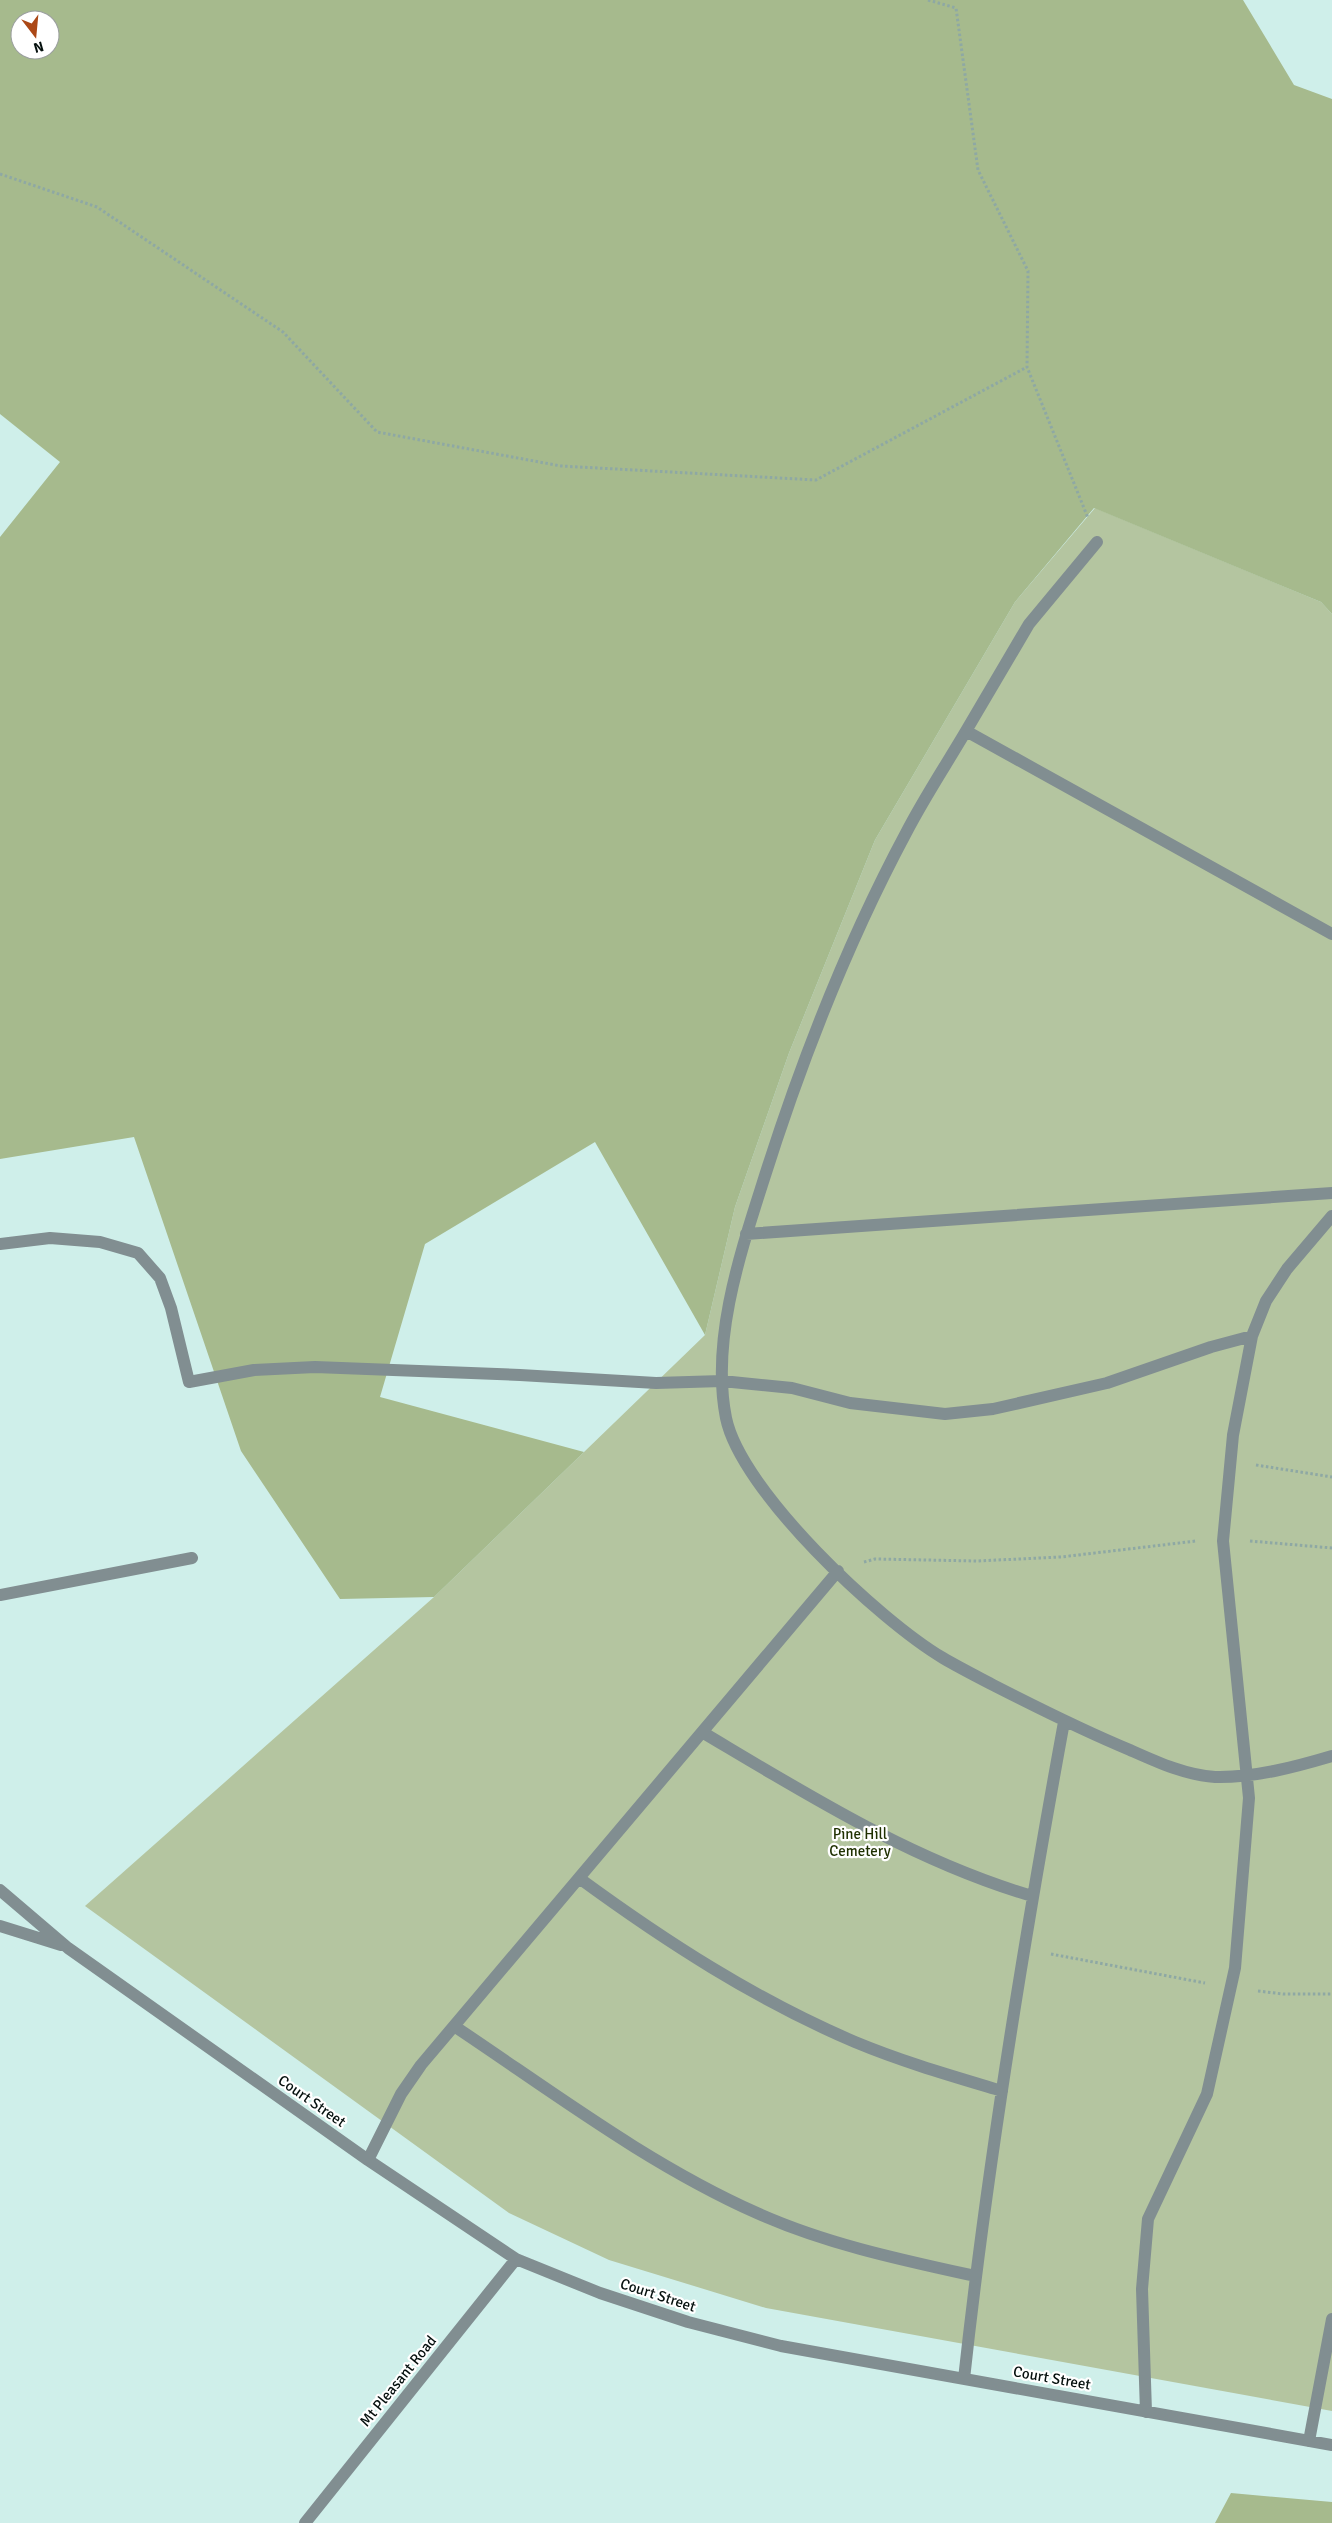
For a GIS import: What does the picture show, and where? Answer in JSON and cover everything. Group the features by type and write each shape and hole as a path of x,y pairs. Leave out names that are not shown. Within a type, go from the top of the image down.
{"street":[{"path":"1097,542 1029,624 906,833 844,962 786,1108 732,1284 724,1336 722,1381 726,1419 735,1446 748,1469 771,1501 815,1550 883,1613 941,1657 1064,1722 1175,1769 1214,1777 1292,1768 1332,1756"},
{"path":"966,731 1332,934"},
{"path":"746,1234 1332,1193"},
{"path":"1146,2412 1142,2289 1148,2219 1207,2094 1234,1968 1249,1798 1223,1541 1234,1435 1252,1336 1266,1302 1287,1269 1332,1216"},
{"path":"0,1244 50,1238 100,1242 138,1253 160,1278 171,1308 189,1382 254,1370 315,1368 520,1375 656,1383 722,1381 792,1388 850,1403 945,1414 993,1409 1107,1383 1211,1347 1252,1336"},
{"path":"0,1595 192,1558"},
{"path":"368,2160 402,2094 421,2065 838,1571"},
{"path":"964,2378 975,2276 1023,1948 1064,1722"},
{"path":"702,1732 850,1819 952,1868 988,1883 1032,1896"},
{"path":"579,1878 644,1925 722,1974 786,2010 854,2041 915,2065 1002,2091"},
{"path":"0,1890 68,1948"},
{"path":"0,1926 68,1948"},
{"name":"Court Street","path":"68,1948 368,2160 516,2259 600,2293 688,2322 780,2346 1332,2445"},
{"path":"454,2026 657,2161 710,2191 758,2214 807,2232 902,2260 975,2276"},
{"name":"Mt Pleasant Road","path":"305,2523 516,2259"},
{"path":"1308,2441 1332,2319"}],"path":[{"path":"928,0 956,8 978,170 1028,271 1026,367 1097,542"},
{"path":"0,174 97,207 282,332 377,432 387,434 561,466 816,480 1026,367"},
{"path":"1231,1462 1299,1470 1332,1477"},
{"path":"838,1571 875,1559 977,1561 1061,1557 1201,1541 1272,1541 1332,1548"},
{"path":"1023,1948 1230,1987 1283,1994 1332,1994"}],"green space":[{"path":"0,0 1243,0 1294,85 1332,99 1332,614 1321,602 1094,508 1015,602 875,840 789,1053 735,1207 705,1335 595,1142 425,1244 380,1397 584,1452 434,1597 340,1599 241,1451 134,1137 0,1159 0,537 60,462 0,414"},
{"name":"Pine Hill Cemetery","path":"1095,508 1321,602 1332,614 1332,2411 766,2308 609,2260 509,2213 85,1906 434,1597 705,1335 735,1207 789,1053 875,840 1015,602"},
{"path":"1231,2493 1332,2502 1332,2523 1215,2523"}]}
